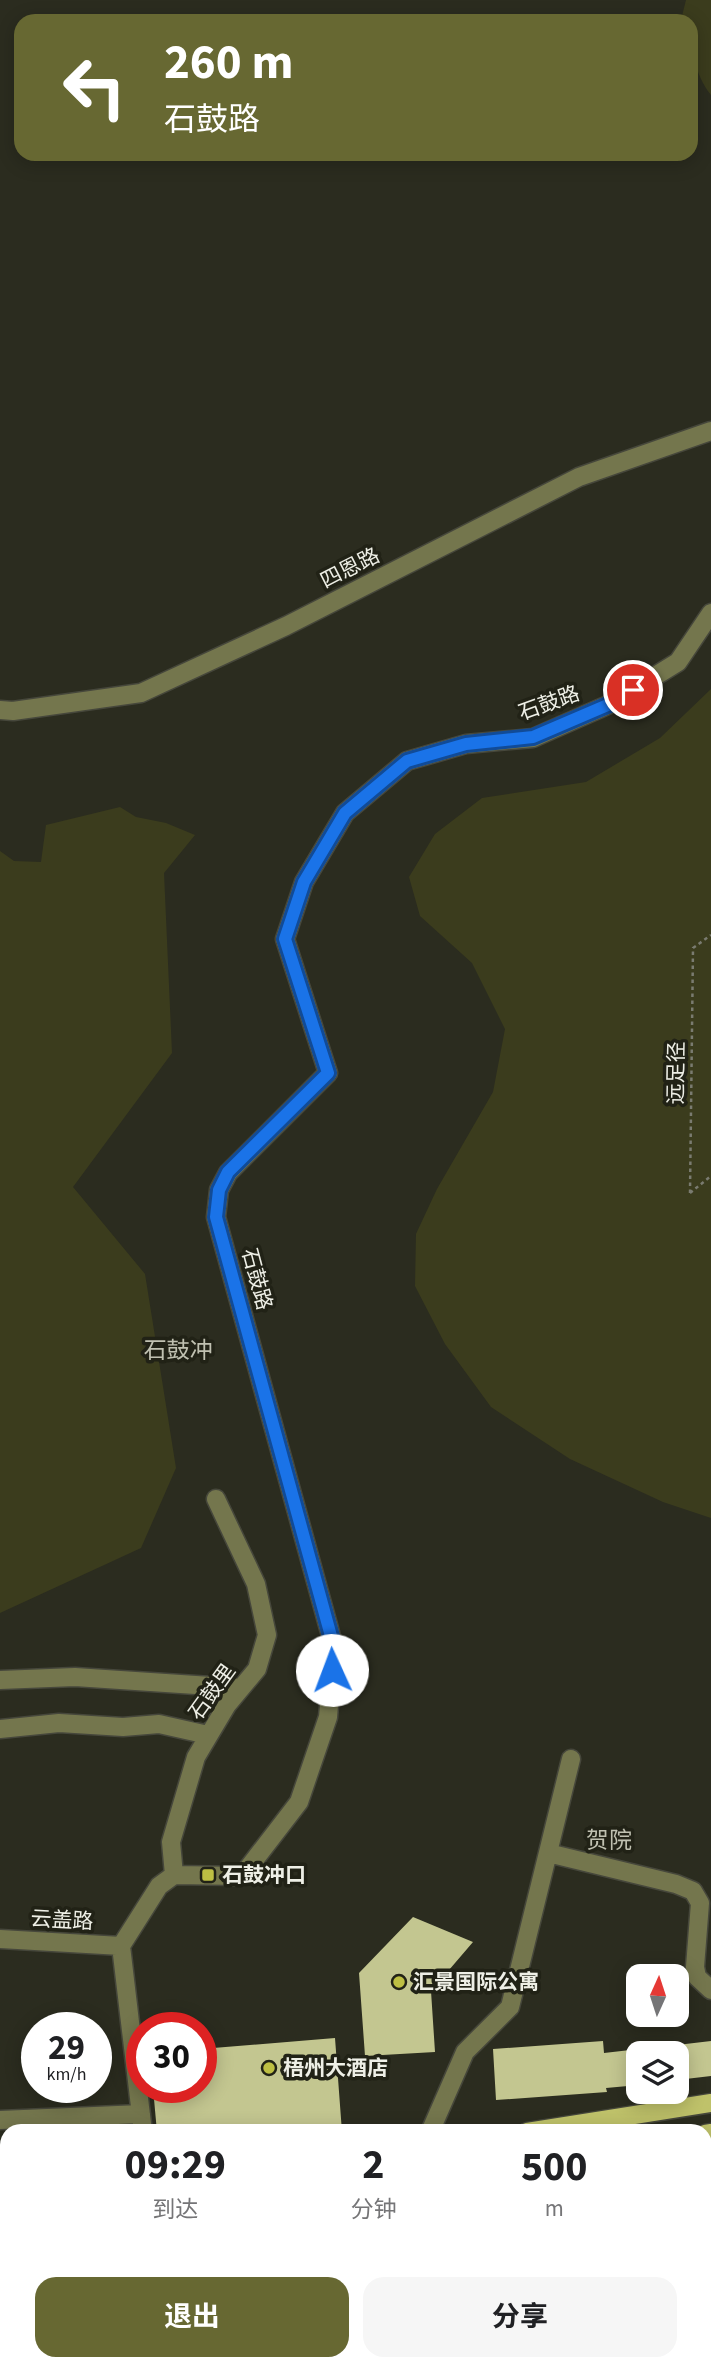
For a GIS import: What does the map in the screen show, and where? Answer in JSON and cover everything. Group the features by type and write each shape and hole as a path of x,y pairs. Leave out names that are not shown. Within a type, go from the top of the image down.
{"main road":[{"path":"578,2124 711,2103"}],"street":[{"name":"四恩路","path":"0,710 141,693 286,626 579,477 711,431"},
{"name":"石鼓路","path":"174,1875 242,1876 299,1802 328,1717 334,1647 216,1217 219,1190 228,1172 328,1073 285,939 304,882 345,813 407,761 466,744 533,737 610,704 678,663 711,613"},
{"name":"石鼓里","path":"174,1875 171,1842 196,1757 227,1705 257,1669 267,1635 256,1584 216,1499"},
{"path":"0,1680 75,1676 241,1688"},
{"path":"0,1729 59,1723 123,1727 159,1724 208,1734"},
{"path":"434,2124 465,2052 510,2007 571,1759"},
{"path":"548,1853 676,1884 693,1891 700,1903 695,1967 698,1977 711,1990"},
{"path":"0,2120 142,2123 121,1946 159,1886 174,1875"},
{"name":"云盖路","path":"0,1939 121,1946"}],"path":[{"name":"远足径","path":"711,935 693,948 690,1193 711,1176"}],"green space":[{"path":"686,0 711,0 711,95 698,69 698,14 682,14"},
{"path":"711,689 711,1518 663,1502 570,1459 491,1407 445,1344 415,1286 416,1234 437,1189 493,1092 505,1029 472,963 420,916 409,877 435,834 482,798 586,782 660,738"},
{"path":"120,807 136,817 166,823 195,835 164,873 172,1053 73,1187 145,1274 176,1468 141,1548 0,1613 0,851 14,861 41,862 46,825"}],"building":[{"name":"汇景国际公寓","path":"413,1917 473,1942 431,1991 435,2052 365,2056 359,1973"},
{"name":"梧州大酒店","path":"335,2038 341,2124 156,2124 154,2103 217,2103 217,2048"},
{"path":"603,2041 604,2053 626,2050 626,2086 606,2088 607,2092 496,2100 493,2049"},
{"path":"711,2041 711,2076 689,2079 689,2044"}],"place":[{"name":"石鼓冲口","path":"208,1875"},
{"name":"汇景国际公寓","path":"399,1982"},
{"name":"梧州大酒店","path":"269,2068"}],"district":[{"name":"石鼓冲","path":"178,1350"},
{"name":"贺院","path":"609,1840"}],"route":[{"path":"332,1670 334,1647 216,1217 219,1190 228,1172 328,1073 285,939 304,882 345,813 407,761 466,744 533,737 610,704 633,690"}]}
